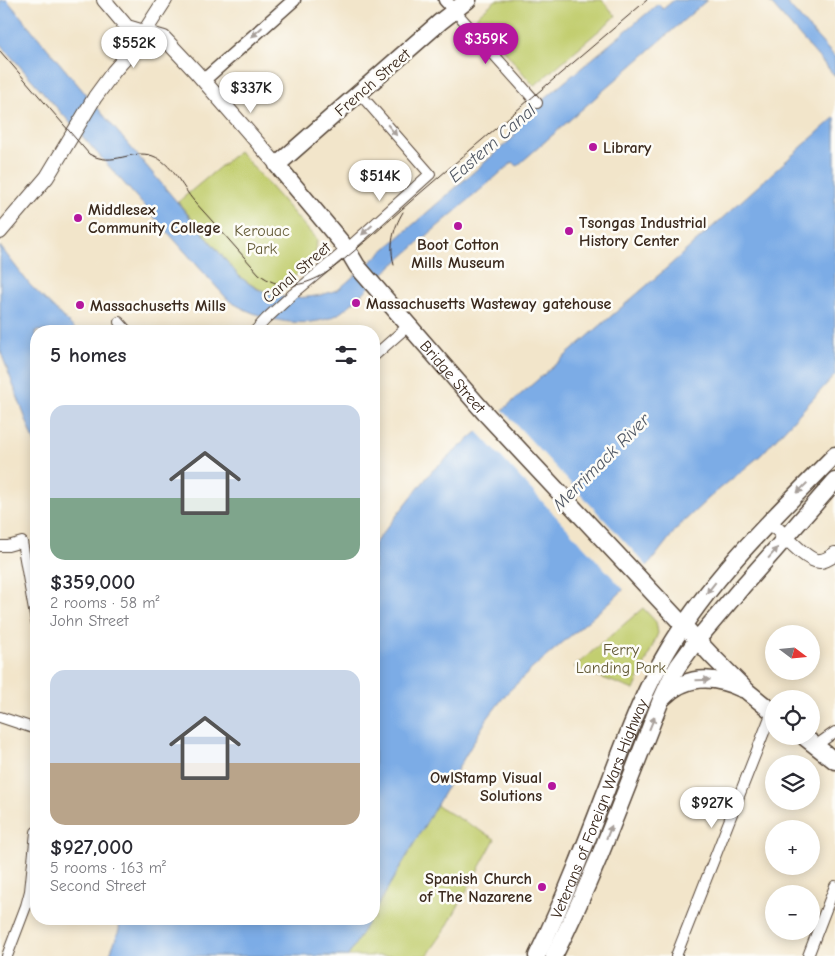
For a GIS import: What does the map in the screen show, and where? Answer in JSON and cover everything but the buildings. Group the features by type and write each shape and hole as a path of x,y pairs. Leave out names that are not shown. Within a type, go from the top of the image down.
{"main road":[{"name":"Bridge Street","path":"104,0 127,27 164,38 204,80 347,249 357,266 484,412 712,656 748,692 765,706"},
{"path":"0,232 47,177 95,97 134,48 164,0"},
{"name":"French Street","path":"277,166 360,94 450,5 468,0"},
{"name":"Veterans of Foreign Wars Highway","path":"537,956 576,869 638,707 667,651 726,569 835,455"},
{"name":"Veterans of Foreign Wars Highway","path":"554,956 591,877 661,700 678,666 697,640 835,481"},
{"path":"770,522 804,555 815,561 821,562 835,554"},
{"path":"661,700 682,684 700,680 716,680 748,692"},
{"path":"814,745 835,761"},
{"path":"565,956 591,877"},
{"path":"527,956 555,918"}],"street":[{"path":"204,80 294,0"},
{"path":"450,5 537,103"},
{"name":"Canal Street","path":"260,325 292,294 347,249 430,174 360,94"},
{"path":"119,322 122,325"},
{"path":"380,351 408,326"},
{"path":"0,546 22,542 30,588"},
{"path":"0,717 30,727"},
{"path":"676,956 765,732"},
{"path":"820,737 835,732"},
{"path":"808,956 835,886"},
{"path":"7,956 30,891"}],"green space":[{"path":"496,0 602,0 616,16 534,86 476,17"},
{"name":"Kerouac Park","path":"239,151 317,240 315,258 275,294 256,287 238,275 178,202"},
{"name":"Ferry Landing Park","path":"643,608 656,622 658,633 634,690 574,667"},
{"path":"422,797 495,839 445,930 427,956 325,956 343,925 380,925 380,865"}],"water":[{"path":"0,0 7,0 238,275 261,291 280,296 300,298 320,295 339,289 515,136 508,129 658,4 663,9 674,0 707,0 517,166 513,162 379,277 358,298 330,318 305,323 266,317 242,308 225,297 0,44"},
{"path":"768,0 784,0 835,57 835,76"},
{"name":"Merrimack River","path":"835,117 835,375 761,455 710,497 678,527 650,563 618,595 533,668 506,694 487,719 380,902 380,536 432,471 660,274"},
{"path":"0,246 30,285 71,325 30,325 30,430 0,350"},
{"path":"119,925 366,925 348,956 109,956"}],"pier":[{"path":"501,408 649,568 625,591 476,430"}],"tram line":[{"path":"0,51 89,154 106,159 145,154 160,159 171,170 194,201 259,274 274,282 296,285 319,277 341,262 647,0"},
{"path":"394,265 393,237 403,212"}],"place":[{"name":"Library","path":"593,147"},
{"name":"Middlesex Community College","path":"78,218"},
{"name":"Boot Cotton Mills Museum","path":"458,226"},
{"name":"Tsongas Industrial History Center","path":"569,231"},
{"name":"Massachusetts Wasteway gatehouse","path":"356,303"},
{"name":"Massachusetts Mills","path":"80,305"},
{"name":"OwlStamp Visual Solutions","path":"552,786"},
{"name":"Spanish Church of The Nazarene","path":"542,887"}],"water label":[{"name":"Eastern Canal","path":"492,143"}]}
